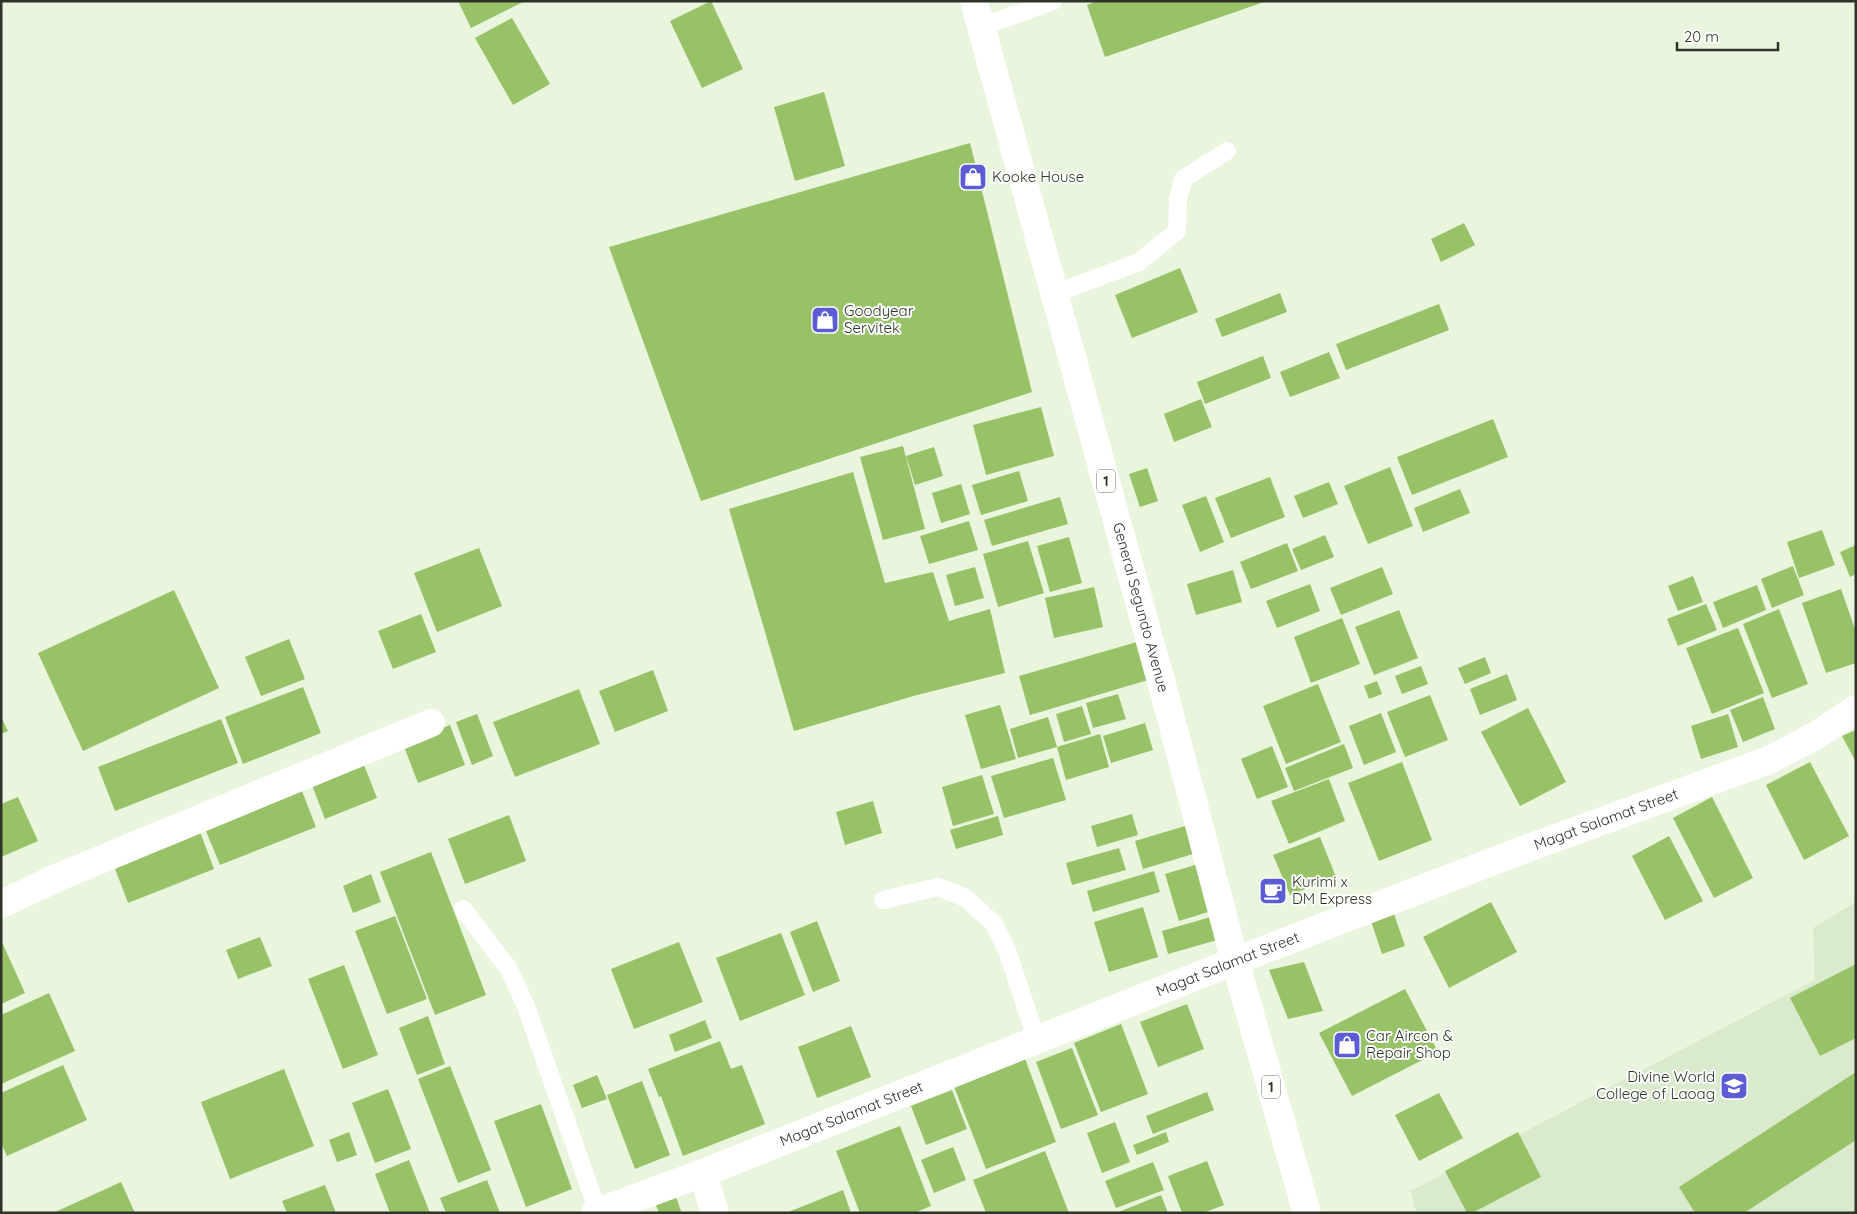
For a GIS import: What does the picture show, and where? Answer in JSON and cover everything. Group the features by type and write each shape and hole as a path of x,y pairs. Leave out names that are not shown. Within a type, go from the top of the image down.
{"main road":[{"name":"General Segundo Avenue","path":"977,14 1168,707 1235,961 1307,1213"},
{"name":"Magat Salamat Street","path":"597,1212 704,1173 1235,961 1520,852 1769,760 1817,735 1856,710"},
{"path":"1,904 61,876 431,723"},
{"path":"704,1173 715,1213"}],"lane":[{"path":"977,14 1053,1"},
{"path":"1054,294 1138,262 1177,231 1178,200 1183,179 1227,151"},
{"path":"883,900 938,887 966,898 994,924 1008,953 1037,1041"},
{"path":"463,909 508,968 526,1006 597,1212"}],"shaded area":[{"name":"Divine World College of Laoag","path":"1856,902 1856,1213 1416,1213 1411,1191 1815,980 1813,928"}],"building":[{"path":"458,1 525,1 471,28"},
{"path":"711,1 743,69 702,88 670,21"},
{"path":"1097,1 1264,2 1105,57 1087,5"},
{"path":"512,18 550,84 513,105 475,38"},
{"path":"824,92 845,166 795,181 774,107"},
{"name":"Goodyear Servitek","path":"970,143 1032,392 701,501 609,247"},
{"path":"1464,223 1475,245 1441,262 1431,239"},
{"path":"1180,268 1198,312 1132,338 1115,295"},
{"path":"1280,293 1287,312 1222,337 1215,319"},
{"path":"1439,304 1449,330 1346,370 1336,344"},
{"path":"1329,352 1340,378 1290,397 1280,372"},
{"path":"1263,356 1271,378 1205,404 1197,382"},
{"path":"1201,399 1212,427 1174,442 1164,414"},
{"path":"1041,407 1054,456 986,475 973,425"},
{"path":"1493,419 1508,457 1412,495 1397,457"},
{"path":"903,446 925,529 883,540 860,457"},
{"path":"934,447 943,476 915,485 906,456"},
{"path":"1390,467 1413,526 1368,544 1344,486"},
{"path":"1147,468 1158,501 1140,507 1129,474"},
{"path":"1019,471 1028,501 981,515 972,485"},
{"path":"853,472 885,583 933,572 949,621 990,609 1005,673 917,695 794,731 729,509"},
{"path":"1270,477 1285,517 1231,538 1215,498"},
{"path":"1329,482 1338,504 1303,518 1294,496"},
{"path":"961,484 970,514 941,523 932,493"},
{"path":"1460,489 1470,513 1423,532 1414,508"},
{"path":"1206,496 1224,542 1200,552 1182,505"},
{"path":"1060,497 1068,524 992,546 984,520"},
{"path":"969,521 978,550 929,564 920,536"},
{"path":"1822,530 1835,565 1799,578 1787,542"},
{"path":"1325,535 1334,557 1301,570 1292,549"},
{"path":"1069,537 1082,583 1050,592 1037,546"},
{"path":"1028,541 1044,593 998,607 983,554"},
{"path":"1287,543 1298,571 1251,589 1240,562"},
{"path":"1856,545 1856,574 1850,577 1840,552"},
{"path":"479,548 502,606 437,632 414,573"},
{"path":"1793,566 1804,595 1772,608 1761,579"},
{"path":"975,567 984,598 955,606 946,575"},
{"path":"1382,567 1393,594 1341,615 1330,588"},
{"path":"1233,570 1242,602 1196,615 1187,584"},
{"path":"1693,576 1703,602 1678,611 1668,586"},
{"path":"1310,584 1320,611 1277,628 1266,601"},
{"path":"1757,585 1766,610 1723,628 1713,602"},
{"path":"1094,587 1103,627 1054,638 1045,598"},
{"path":"1841,589 1856,632 1856,663 1826,673 1802,603"},
{"path":"174,590 219,688 83,751 38,653"},
{"path":"1706,604 1717,630 1678,646 1667,619"},
{"path":"1779,609 1808,684 1772,698 1743,624"},
{"path":"1399,610 1418,658 1374,675 1355,627"},
{"path":"421,614 436,652 393,669 378,631"},
{"path":"1342,618 1360,664 1311,683 1294,637"},
{"path":"1738,628 1764,693 1712,714 1686,648"},
{"path":"289,639 305,679 261,696 245,657"},
{"path":"1137,642 1148,680 1030,715 1019,676"},
{"path":"1485,657 1491,673 1465,684 1458,668"},
{"path":"1421,666 1428,684 1402,694 1395,676"},
{"path":"653,670 668,711 615,732 599,691"},
{"path":"1507,674 1517,700 1480,715 1470,689"},
{"path":"1377,681 1382,694 1369,699 1364,686"},
{"path":"1318,684 1341,742 1286,764 1263,706"},
{"path":"303,687 321,733 243,764 225,717"},
{"path":"579,689 600,744 515,777 493,722"},
{"path":"1118,694 1126,719 1093,728 1086,703"},
{"path":"1430,695 1448,740 1405,757 1387,712"},
{"path":"1763,697 1775,729 1743,742 1730,710"},
{"path":"1000,705 1016,759 981,769 965,715"},
{"path":"1082,706 1091,734 1064,742 1056,714"},
{"path":"1528,708 1566,782 1520,806 1481,732"},
{"path":"1381,713 1396,752 1364,765 1349,726"},
{"path":"477,714 493,756 472,765 456,722"},
{"path":"1728,714 1738,747 1701,759 1691,726"},
{"path":"1,717 8,731 1,734"},
{"path":"1048,717 1057,747 1018,758 1010,729"},
{"path":"221,719 238,763 115,811 98,767"},
{"path":"1145,723 1153,750 1111,763 1103,736"},
{"path":"450,725 465,765 418,783 403,744"},
{"path":"1856,730 1856,762 1842,736"},
{"path":"1100,734 1109,767 1066,780 1057,747"},
{"path":"1344,744 1353,768 1294,791 1285,768"},
{"path":"1272,746 1288,787 1257,799 1241,759"},
{"path":"1053,758 1066,800 1004,818 991,776"},
{"path":"1402,762 1432,840 1379,861 1348,783"},
{"path":"1810,762 1849,836 1804,860 1766,785"},
{"path":"364,765 377,798 325,819 312,785"},
{"path":"982,775 994,814 953,826 942,787"},
{"path":"1329,779 1345,821 1289,844 1271,801"},
{"path":"300,786 316,827 220,865 203,824"},
{"path":"18,797 38,841 1,857 1,804"},
{"path":"1712,797 1753,878 1714,898 1673,818"},
{"path":"873,801 882,833 845,845 836,812"},
{"path":"1132,814 1138,835 1097,847 1091,826"},
{"path":"509,815 526,861 465,884 448,839"},
{"path":"998,816 1003,835 956,849 950,830"},
{"path":"1195,823 1203,851 1143,869 1135,841"},
{"path":"197,824 214,869 128,903 111,858"},
{"path":"1669,836 1703,901 1665,920 1632,856"},
{"path":"1320,837 1336,877 1290,895 1273,855"},
{"path":"1119,848 1126,870 1072,885 1066,863"},
{"path":"431,852 486,995 435,1015 380,872"},
{"path":"1205,862 1218,909 1179,921 1165,874"},
{"path":"1154,871 1160,892 1093,912 1087,891"},
{"path":"371,874 381,902 353,913 343,886"},
{"path":"1491,902 1517,952 1449,988 1423,937"},
{"path":"1143,907 1158,957 1109,972 1094,922"},
{"path":"1221,914 1228,937 1168,954 1162,931"},
{"path":"1394,914 1405,946 1382,954 1371,921"},
{"path":"395,916 427,999 387,1014 355,931"},
{"path":"817,921 840,981 813,992 790,932"},
{"path":"781,933 805,995 740,1021 716,958"},
{"path":"260,937 272,966 238,979 226,950"},
{"path":"1,940 25,993 1,1004"},
{"path":"679,942 703,1002 634,1029 611,969"},
{"path":"1304,962 1323,1011 1288,1019 1269,970"},
{"path":"1856,964 1856,1038 1820,1056 1790,998"},
{"path":"344,965 378,1055 343,1069 308,979"},
{"path":"1405,989 1438,1052 1352,1096 1319,1033"},
{"path":"49,993 75,1051 1,1084 1,1015"},
{"path":"1187,1004 1204,1049 1158,1067 1140,1022"},
{"path":"428,1016 445,1064 417,1075 399,1028"},
{"path":"705,1020 712,1038 675,1052 669,1035"},
{"path":"1121,1024 1148,1094 1101,1112 1074,1043"},
{"path":"851,1026 871,1077 817,1098 798,1047"},
{"path":"720,1041 731,1069 742,1065 765,1124 683,1156 661,1096 659,1097 648,1069"},
{"path":"1072,1048 1098,1115 1061,1129 1036,1062"},
{"path":"1024,1056 1056,1142 986,1169 953,1084"},
{"path":"63,1065 87,1120 7,1156 1,1143 1,1093"},
{"path":"450,1066 491,1170 458,1183 418,1079"},
{"path":"284,1069 314,1146 230,1179 201,1102"},
{"path":"1856,1072 1856,1140 1744,1213 1695,1213 1679,1187"},
{"path":"597,1075 607,1099 582,1108 573,1085"},
{"path":"642,1081 670,1155 635,1169 607,1095"},
{"path":"388,1089 411,1149 375,1163 352,1103"},
{"path":"952,1090 967,1129 926,1145 911,1106"},
{"path":"1207,1092 1214,1110 1153,1134 1146,1116"},
{"path":"1439,1093 1463,1138 1419,1161 1395,1115"},
{"path":"541,1104 572,1189 526,1207 494,1121"},
{"path":"1115,1122 1130,1162 1102,1173 1087,1133"},
{"path":"900,1126 931,1206 914,1213 860,1213 836,1151"},
{"path":"349,1132 357,1155 337,1162 329,1140"},
{"path":"1166,1132 1169,1142 1137,1155 1133,1145"},
{"path":"1518,1132 1541,1177 1472,1213 1467,1213 1445,1171"},
{"path":"953,1147 966,1180 934,1193 921,1160"},
{"path":"1045,1151 1069,1213 986,1213 973,1180"},
{"path":"409,1160 430,1213 390,1213 375,1174"},
{"path":"1207,1161 1224,1205 1203,1213 1182,1213 1168,1176"},
{"path":"1153,1162 1164,1190 1116,1208 1105,1181"},
{"path":"487,1180 500,1213 446,1213 440,1198"},
{"path":"121,1182 135,1213 53,1213"},
{"path":"325,1185 336,1213 287,1213 282,1201"},
{"path":"843,1190 851,1213 786,1213"},
{"path":"1161,1195 1168,1213 1116,1213"},
{"path":"676,1197 681,1211 677,1213 659,1213 656,1205"}],"place":[{"name":"Kooke House","path":"973,177"},
{"name":"Goodyear Servitek","path":"825,320"},
{"name":"Kurimi x DM Express","path":"1273,891"},
{"name":"Car Aircon & Repair Shop","path":"1347,1045"},
{"name":"Divine World College of Laoag","path":"1734,1086"}]}
